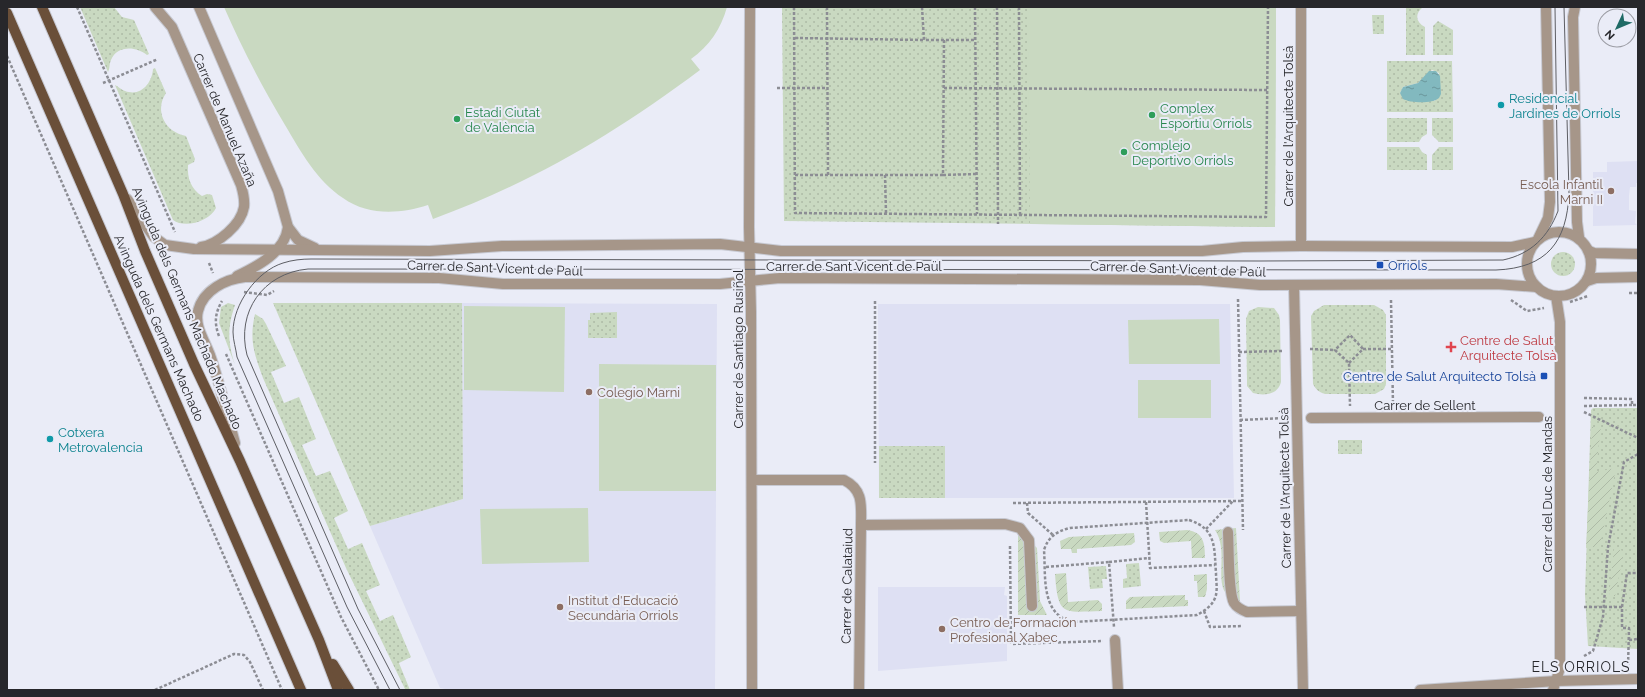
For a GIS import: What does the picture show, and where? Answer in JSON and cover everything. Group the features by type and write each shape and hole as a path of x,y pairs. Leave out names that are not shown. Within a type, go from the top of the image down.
{"main road":[{"name":"Avinguda dels Germans Machado Machado","path":"42,7 123,194 145,251 194,364 240,461 319,640"},
{"name":"Avinguda dels Germans Machado","path":"7,13 301,690"},
{"path":"319,640 338,690"},
{"path":"319,640 349,690"},
{"name":"Avinguda dels Germans Machado","path":"286,654 305,690"}],"street":[{"name":"Carrer de Manuel Azaña","path":"155,7 172,27 244,196 244,207 241,216 227,232 209,246 194,249"},
{"name":"Carrer de Manuel Azaña","path":"199,7 278,191 288,227 298,240 321,250"},
{"name":"Carrer de Santiago Rusiñol","path":"750,7 749,247 752,480 752,690"},
{"name":"Carrer de l'Arquitecte Tolsà","path":"1301,7 1301,246"},
{"path":"1546,7 1550,202 1548,218 1527,257 1527,268 1530,278 1537,287 1546,293 1556,296 1567,295 1577,291 1587,281 1591,274 1592,263 1589,251 1579,237 1577,230 1573,17 1575,7"},
{"name":"Carrer de Sant Vicent de Paül","path":"123,194 154,237 165,245 194,249 452,251 502,246 690,244 749,247 781,251 1202,251 1243,247 1301,246 1512,247 1527,245 1536,241"},
{"path":"234,278 260,264 278,250 287,235 288,227"},
{"path":"1536,241 1547,233 1557,231 1570,233 1579,237"},
{"path":"1589,251 1638,254"},
{"path":"1587,281 1596,278 1638,277"},
{"name":"Carrer de Sant Vicent de Paül","path":"240,461 210,354 197,320 198,310 205,297 219,285 234,278 439,278 503,284 720,284 780,278 1192,280 1260,285 1496,284 1537,287"},
{"name":"Carrer de l'Arquitecte Tolsà","path":"1294,285 1304,690"},
{"name":"Carrer del Duc de Mandas","path":"1555,685 1560,668 1560,322 1556,296"},
{"name":"Carrer de Sellent","path":"1311,418 1539,417"},
{"name":"Carrer de Calataiud","path":"752,480 844,480 852,485 858,493 861,504 859,690"},
{"path":"861,525 1005,524 1020,528 1029,540 1032,606"},
{"path":"1228,532 1231,591 1235,605 1241,610 1247,612 1301,611"},
{"path":"1115,640 1118,690"},
{"path":"1420,690 1555,685 1633,679"}],"path":[{"path":"77,7 176,235 206,256 219,285 226,294 216,310 215,319 216,329 221,342"},
{"path":"794,7 795,212 1266,217 1268,7"},
{"path":"827,7 828,175"},
{"path":"922,7 924,40"},
{"path":"975,7 977,214"},
{"path":"997,7 998,224"},
{"path":"1019,7 1020,215"},
{"path":"794,38 975,40"},
{"path":"943,175 944,40"},
{"path":"7,56 282,690"},
{"path":"103,82 158,59"},
{"path":"777,88 827,88"},
{"path":"944,88 1267,90"},
{"path":"795,175 976,174"},
{"path":"885,175 886,214"},
{"path":"1238,299 1243,538"},
{"path":"875,300 875,463"},
{"path":"1392,300 1393,418"},
{"path":"1335,350 1350,336 1363,349 1392,349"},
{"path":"1310,349 1335,350 1349,363"},
{"path":"1350,418 1349,363 1363,349"},
{"path":"224,350 341,617 379,690"},
{"path":"1239,352 1283,351"},
{"path":"1584,398 1632,399 1632,405"},
{"path":"1584,406 1638,405"},
{"path":"1584,412 1638,438"},
{"path":"1240,420 1285,418"},
{"path":"1584,656 1593,651 1603,617 1605,606 1608,547 1624,462 1638,454"},
{"path":"1013,503 1242,500"},
{"path":"1206,529 1233,501"},
{"path":"1146,502 1150,568 1215,565"},
{"path":"1027,503 1028,513 1053,535"},
{"path":"1189,520 1206,529 1212,538 1214,545 1217,589 1215,598 1211,605 1197,615 1073,622 1064,620 1057,615 1051,607 1048,599 1044,550 1047,542 1053,535 1060,531 1070,528 1189,520"},
{"path":"1010,546 1011,644 1115,640 1109,562"},
{"path":"1046,567 1149,558"},
{"path":"1633,679 1629,628 1622,628 1622,607 1627,573 1638,573"},
{"path":"1584,607 1622,607"},
{"path":"1629,640 1638,639"},
{"path":"155,690 234,654 244,655 250,662 263,690"}],"shaded area":[{"name":"Escola Infantil Marni II","path":"1638,161 1638,183 1636,183 1636,187 1630,187 1629,196 1629,210 1636,211 1635,223 1637,225 1593,226 1593,172 1607,172 1607,162"},
{"path":"462,303 717,304 715,690 450,690 440,688 370,526 463,499"},
{"path":"878,304 1230,304 1234,498 879,498"},
{"name":"Centro de Formación Profesional Xabec","path":"878,587 1005,587 1004,595 1007,596 1007,661 878,671"}],"green space":[{"path":"80,7 114,7 122,17 134,20 149,54 147,55 138,50 127,48 122,49 114,55 110,62 108,72"},
{"name":"Estadi Ciutat de València","path":"224,7 727,7 714,36 709,43 691,59 700,70 668,94 572,155 506,189 433,219 428,205 406,210 384,212 363,208 343,198 317,175 277,111 253,67"},
{"path":"782,7 1276,7 1275,227 784,221"},
{"name":"Complex Esportiu Orriols","path":"1028,7 1276,7 1275,227 1030,224"},
{"path":"1406,7 1423,7 1420,9 1417,17 1419,23 1425,27 1425,55 1406,55"},
{"path":"1372,15 1384,15 1384,34 1373,34"},
{"path":"1438,21 1453,30 1453,55 1433,55 1433,26"},
{"path":"1387,61 1452,61 1453,112 1387,112","holes":["1432,70 1439,73 1435,101 1400,93 1403,87 1418,83"]},
{"path":"155,68 166,93 161,107 164,120 172,130 186,136 195,159 194,162 188,165 190,183 192,187 202,196 207,194 212,195 216,208 208,217 190,224 178,223 173,220 115,85 131,92 141,90 148,84 153,69"},
{"path":"1387,118 1427,118 1427,134 1422,137 1419,142 1387,142"},
{"path":"1432,118 1453,118 1453,142 1439,142 1432,135"},
{"path":"1387,147 1419,147 1422,152 1427,155 1427,170 1387,170"},
{"path":"1439,147 1453,147 1453,170 1432,170 1432,155"},
{"path":"1563,252 1572,255 1575,264 1572,273 1563,276 1554,273 1551,264 1554,255"},
{"path":"228,303 235,305 232,313 229,335 235,365 219,323 221,307"},
{"path":"273,303 462,303 463,499 370,526"},
{"path":"1324,305 1374,305 1383,310 1386,315 1386,384 1384,389 1375,394 1325,394 1319,392 1315,388 1313,384 1311,316 1314,311"},
{"path":"464,306 565,307 564,392 464,390"},
{"path":"1258,307 1274,308 1279,315 1280,320 1281,382 1277,390 1270,394 1253,393 1247,386 1246,319 1249,311"},
{"path":"617,312 617,338 588,338 588,320 590,320 590,313"},
{"path":"255,314 263,319 266,324 286,366 271,372 284,403 299,397 316,439 302,445 316,476 330,471 348,511 334,518 348,549 362,543 380,585 366,591 380,621 393,615 411,657 399,663 410,690 405,689 346,568 263,378 253,346 252,331"},
{"path":"1219,319 1220,364 1129,364 1128,320"},
{"path":"599,364 716,365 716,491 599,491"},
{"path":"1138,380 1211,380 1211,418 1138,418"},
{"path":"1593,408 1638,408 1638,649 1588,646 1585,595 1591,410"},
{"path":"1592,426 1602,430 1599,442 1596,472 1616,468 1600,546 1586,548"},
{"path":"1338,440 1362,440 1362,454 1338,454"},
{"path":"879,446 945,446 945,498 879,498"},
{"path":"588,508 589,562 482,564 480,509"},
{"path":"1236,528 1240,602 1225,592 1221,579 1221,546 1215,530"},
{"path":"1193,531 1200,536 1205,548 1205,558 1192,558 1191,541 1164,543 1160,541 1159,532"},
{"path":"1134,533 1135,542 1131,545 1077,549 1077,553 1072,553 1071,549 1061,549 1060,541 1069,537"},
{"path":"1018,534 1025,543 1032,606 1037,606 1035,546 1037,548 1040,601 1047,615 1018,615"},
{"path":"1614,549 1624,551 1615,596 1609,596"},
{"path":"1139,563 1141,586 1123,588 1123,579 1127,578 1126,564"},
{"path":"1106,566 1107,579 1102,579 1103,588 1090,589 1088,567"},
{"path":"1066,573 1068,602 1098,600 1102,604 1102,611 1071,611 1065,609 1061,605 1056,588 1055,574"},
{"path":"1207,574 1207,589 1205,597 1198,597 1197,581 1194,581 1194,575"},
{"path":"1185,595 1185,600 1188,600 1188,606 1126,609 1126,601 1130,597"}],"water":[{"path":"1429,71 1436,71 1440,76 1441,94 1439,98 1432,101 1421,102 1403,99 1400,93 1403,87 1418,83"}],"tram line":[{"path":"390,690 347,607 237,357 233,338 234,321 237,311 248,290 264,273 273,267 301,259 1260,261 1503,260 1522,253 1537,243 1549,229 1558,211 1555,7"},
{"path":"400,690 358,609 247,355 245,339 246,324 250,310 256,297 278,278 292,272 308,269 1496,270 1514,268 1529,264 1541,258 1551,249 1564,225 1567,210 1569,193 1564,7"}],"place":[{"name":"Residencial Jardines de Orriols","path":"1501,105"},
{"name":"Complex Esportiu Orriols","path":"1152,115"},
{"name":"Estadi Ciutat de València","path":"457,119"},
{"name":"Complejo Deportivo Orriols","path":"1124,152"},
{"name":"Escola Infantil Marni II","path":"1611,191"},
{"name":"Orriols","path":"1380,265"},
{"name":"Centre de Salut Arquitecte Tolsà","path":"1451,347"},
{"name":"Centre de Salut Arquitecto Tolsà","path":"1544,376"},
{"name":"Colegio Marni","path":"589,392"},
{"name":"Cotxera Metrovalencia","path":"50,439"},
{"name":"Institut d'Educació Secundària Orriols","path":"560,607"},
{"name":"Centro de Formación Profesional Xabec","path":"942,629"}],"district":[{"name":"ELS ORRIOLS","path":"1581,667"}]}
